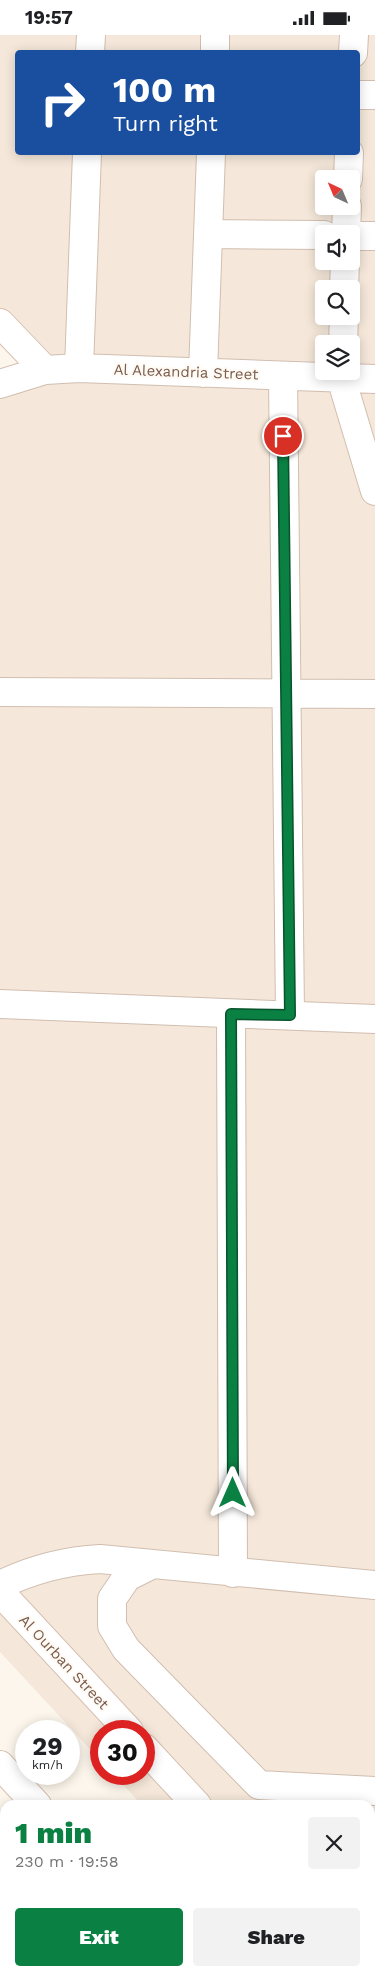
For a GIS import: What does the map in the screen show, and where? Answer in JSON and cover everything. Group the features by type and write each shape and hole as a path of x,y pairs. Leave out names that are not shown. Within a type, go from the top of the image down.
{"street":[{"path":"90,50 91,35"},
{"path":"215,35 215,50"},
{"path":"353,50 354,35"},
{"path":"360,95 375,95"},
{"path":"79,368 87,155"},
{"path":"203,373 211,155"},
{"path":"348,170 349,155"},
{"path":"208,234 315,235"},
{"path":"360,236 375,236"},
{"path":"0,323 46,370"},
{"name":"Al Alexandria Street","path":"0,384 46,370 79,368 283,376 315,375"},
{"path":"283,376 290,1015"},
{"name":"Al Alexandria Street","path":"360,377 375,379"},
{"path":"343,380 375,491"},
{"path":"0,692 375,694"},
{"path":"0,1004 375,1019"},
{"path":"231,1014 233,1573"},
{"path":"0,1585 21,1574 49,1565 100,1559 375,1585"},
{"path":"153,1564 127,1577 112,1599 112,1626 126,1649 259,1785 375,1791"},
{"name":"Al Ourban Street","path":"0,1592 118,1720"},
{"path":"155,1760 192,1800"},
{"path":"0,1765 32,1800"}],"shaded area":[{"path":"0,35 375,35 375,1800 137,1800 123,1785 155,1785 155,1720 90,1720 90,1749 80,1738 80,1720 63,1720 0,1652 0,382 36,380 0,338"}],"route":[{"path":"233,1493 231,1014 290,1015 283,436"}]}
